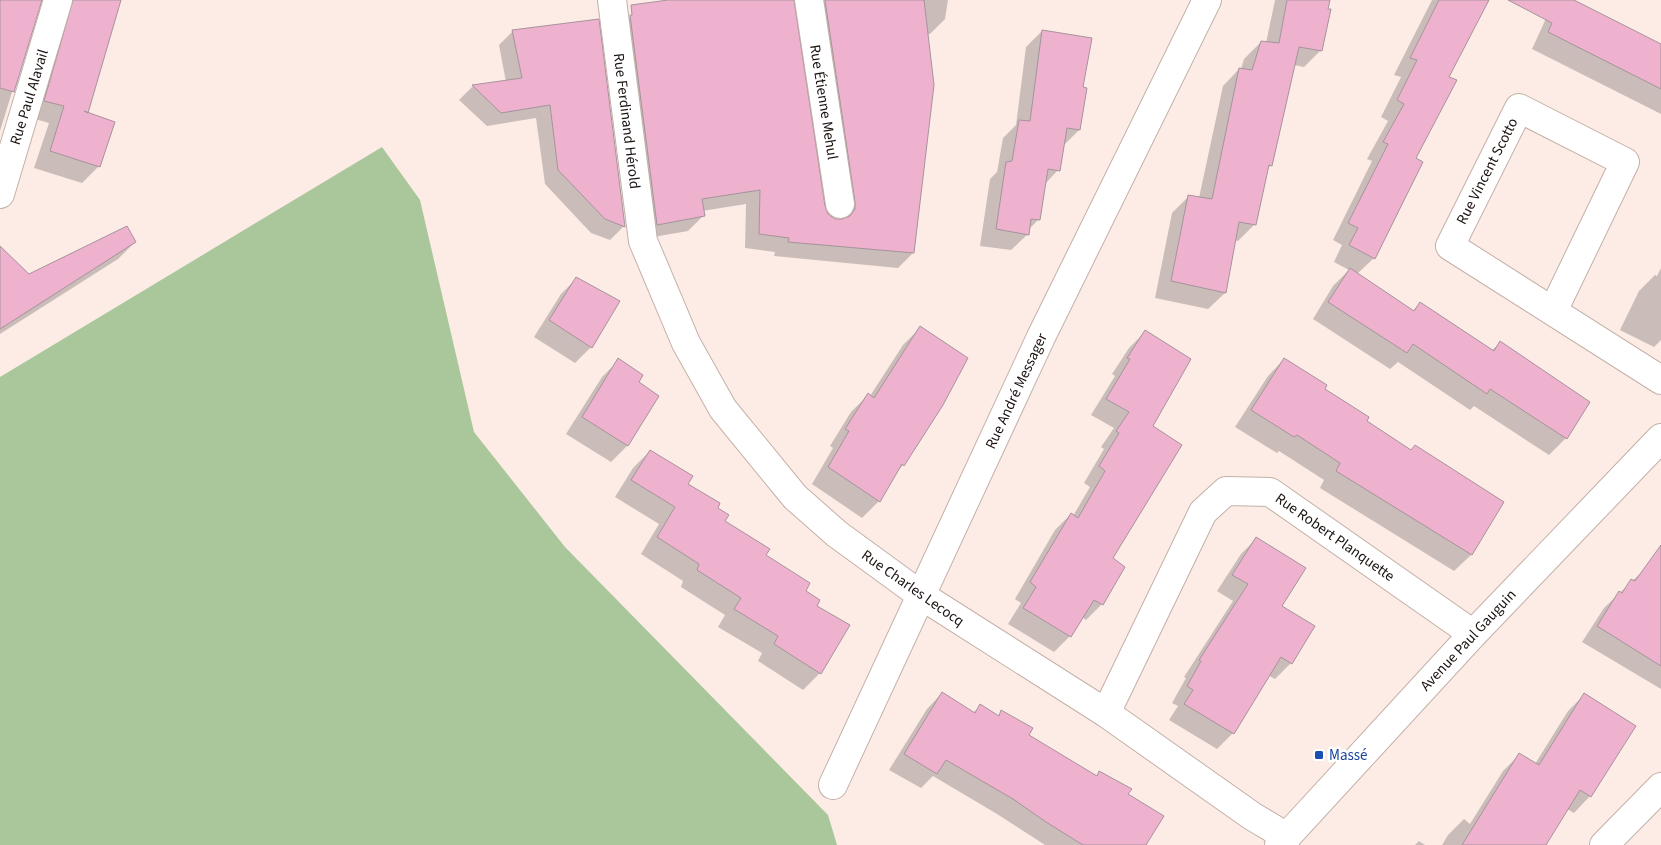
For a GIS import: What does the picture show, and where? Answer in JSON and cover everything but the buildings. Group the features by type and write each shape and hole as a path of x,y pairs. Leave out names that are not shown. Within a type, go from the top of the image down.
{"street":[{"name":"Rue Paul Alavail","path":"0,194 58,0"},
{"name":"Rue Ferdinand Hérold","path":"612,0 643,241"},
{"name":"Rue Étienne Mehul","path":"809,0 840,204"},
{"name":"Rue André Messager","path":"833,785 922,596 1040,337 1207,0"},
{"name":"Rue Vincent Scotto","path":"1553,311 1625,162 1519,108 1450,246 1661,380"},
{"name":"Rue Charles Lecocq","path":"643,241 686,343 722,409 795,497 837,534 922,596 1106,713 1252,816 1283,841"},
{"name":"Avenue Paul Gauguin","path":"1283,841 1473,634 1661,438"},
{"name":"Rue Robert Planquette","path":"1106,713 1203,512 1226,491 1270,492 1473,634"},
{"path":"1604,845 1661,787"}],"green space":[{"path":"382,147 420,200 474,432 565,547 828,815 837,845 0,845 0,377"}],"place":[{"name":"Massé","path":"1319,755"}]}
